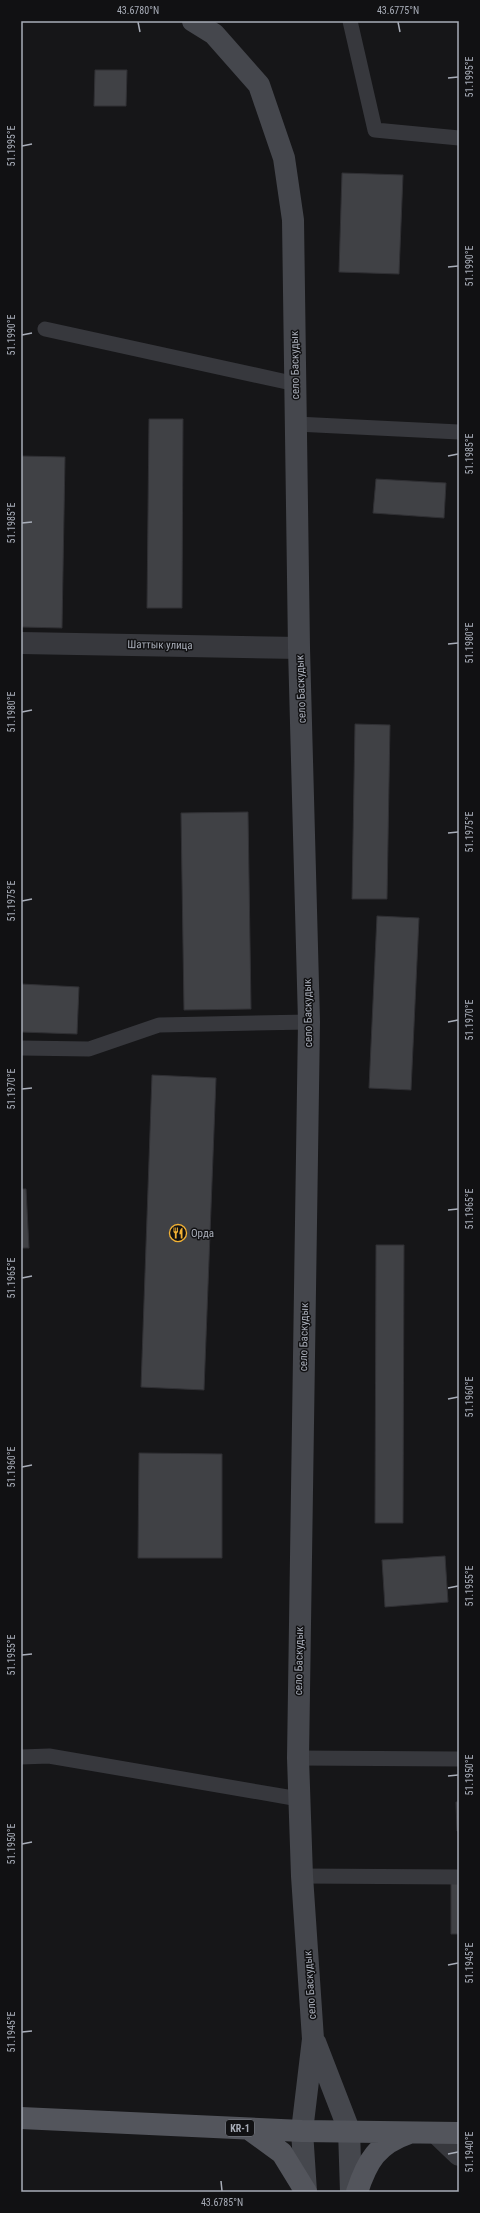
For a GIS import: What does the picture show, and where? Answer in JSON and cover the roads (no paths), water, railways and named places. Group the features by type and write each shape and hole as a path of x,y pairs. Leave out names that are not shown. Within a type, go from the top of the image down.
{"main road":[{"name":"KR-1","path":"21,2118 302,2131 349,2130 459,2133"},
{"path":"249,2129 282,2153 306,2192"},
{"path":"357,2192 369,2162 378,2150 393,2139 412,2132"}],"street":[{"name":"село Баскудык","path":"192,21 215,27 259,85 284,158 294,220 300,648 309,1022 298,1758 302,1876 313,2039"},
{"name":"Шаттык улица","path":"21,643 300,648"},
{"path":"313,2039 349,2130 351,2192"},
{"path":"306,2192 302,2131 313,2039"},
{"path":"436,2132 459,2155"}],"lane":[{"path":"350,21 375,130 459,138"},
{"path":"45,329 296,384"},
{"path":"296,424 459,432"},
{"path":"21,1048 89,1049 159,1025 309,1022"},
{"path":"21,1757 49,1756 299,1799"},
{"path":"298,1758 459,1759"},
{"path":"302,1876 459,1877"}],"place":[{"name":"Орда","path":"178,1233"}]}
